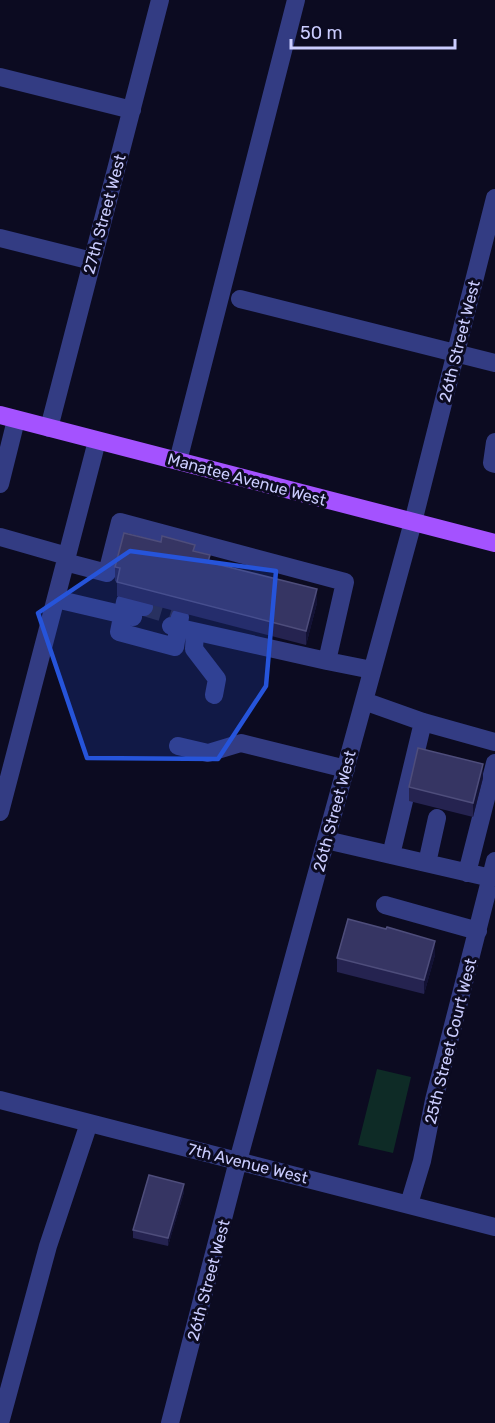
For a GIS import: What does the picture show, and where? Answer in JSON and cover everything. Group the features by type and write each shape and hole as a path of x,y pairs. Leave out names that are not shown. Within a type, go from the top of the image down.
{"main road":[{"name":"Manatee Avenue West","path":"8,418 495,543"}],"street":[{"name":"27th Street West","path":"49,428 160,0"},
{"path":"178,461 296,0"},
{"path":"0,77 132,110"},
{"name":"26th Street West","path":"170,1423 238,1161 413,522 495,198"},
{"path":"0,238 92,261"},
{"path":"240,299 495,363"},
{"path":"0,484 8,418"},
{"path":"0,812 4,778 56,599 97,441"},
{"path":"495,442 492,463 495,464"},
{"path":"0,537 107,573 120,522 345,582 327,661"},
{"path":"56,599 123,614 143,613"},
{"path":"123,614 119,632 175,646 180,625"},
{"path":"180,625 372,670"},
{"path":"180,625 194,649 217,679 214,695"},
{"path":"364,701 423,722 495,742"},
{"path":"391,855 423,722"},
{"path":"178,746 208,753 241,743 346,769"},
{"path":"467,873 495,763"},
{"path":"427,863 437,818"},
{"path":"326,840 467,873 493,869"},
{"name":"25th Street Court West","path":"409,1204 422,1161 434,1100 493,869"},
{"path":"385,905 478,931"},
{"name":"7th Avenue West","path":"0,1100 495,1227"},
{"path":"0,1423 48,1246 89,1123"}],"highlighted area":[{"path":"130,551 276,571 266,686 218,759 87,758 38,613"}],"green space":[{"path":"377,1069 411,1077 393,1153 358,1145"}],"building":[{"path":"124,533 161,542 162,536 195,545 193,551 210,555 208,562 317,589 306,631 117,582 120,568 115,567"},
{"path":"418,748 483,764 473,803 409,787"},
{"path":"348,919 386,929 387,927 435,941 424,980 337,958"},
{"path":"149,1175 184,1184 168,1238 133,1230"}],"tunnel":[{"path":"144,607 174,616"}]}
